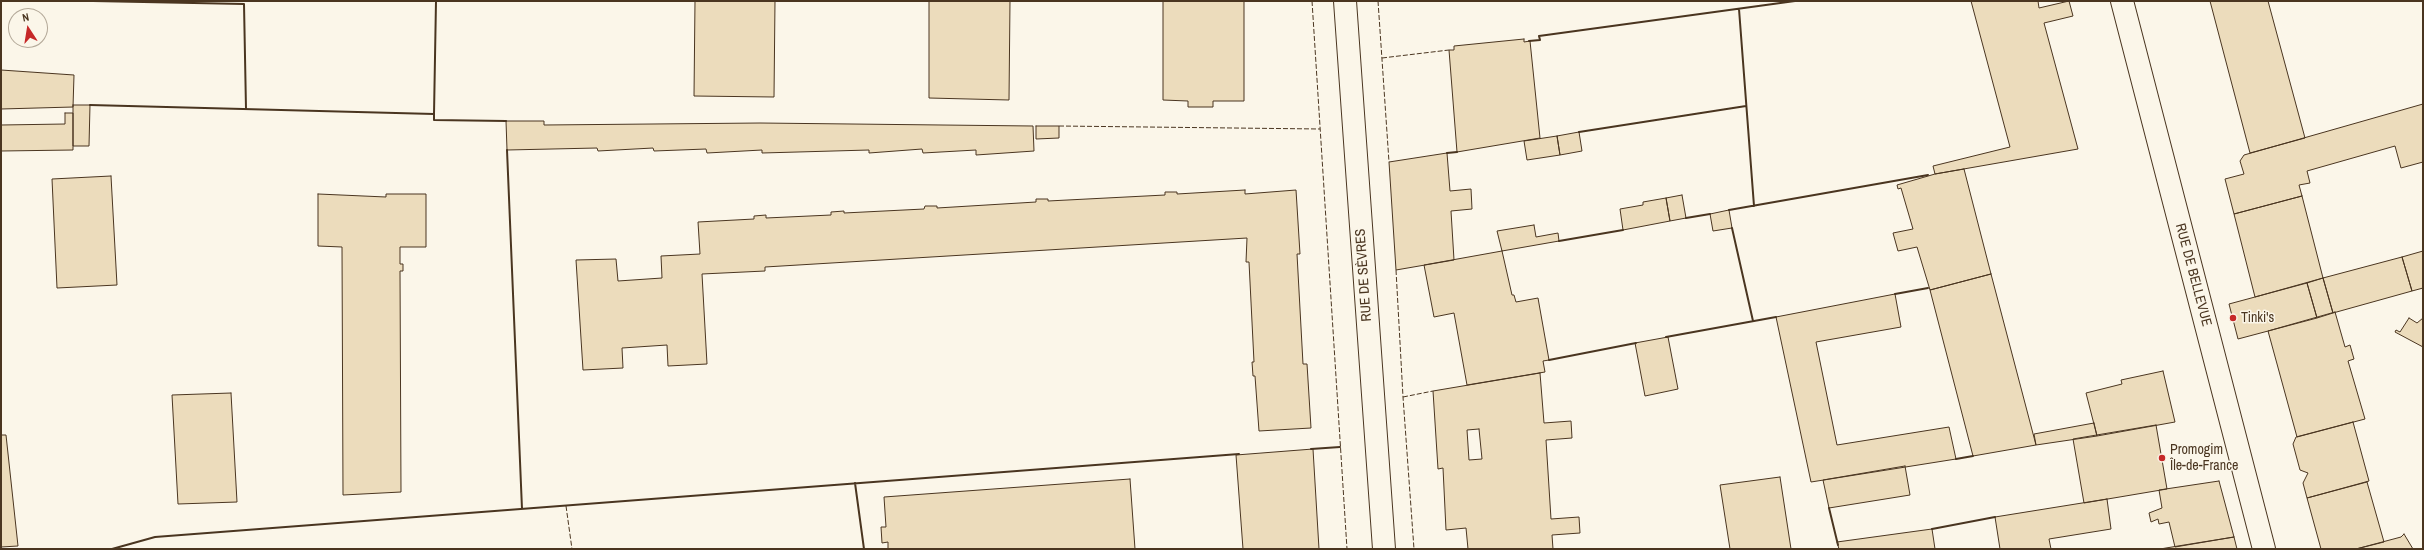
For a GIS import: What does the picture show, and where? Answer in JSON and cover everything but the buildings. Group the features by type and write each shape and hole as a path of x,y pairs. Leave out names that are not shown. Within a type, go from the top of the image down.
{"street":[{"name":"RUE DE SÈVRES","path":"1345,1 1384,549"},
{"name":"RUE DE BELLEVUE","path":"2122,1 2264,549"}],"fence":[{"path":"1312,1 1347,549"},
{"path":"1378,1 1389,162"},
{"path":"1382,58 1449,50"},
{"path":"1059,126 1320,129"},
{"path":"1396,270 1414,549"},
{"path":"1403,397 1433,391"},
{"path":"566,506 572,549"}],"wall":[{"path":"93,1 244,4 246,109"},
{"path":"434,114 436,1"},
{"path":"1529,41 1540,40 1539,36 1795,1"},
{"path":"1739,9 1754,206"},
{"path":"90,105 434,114 434,120 506,121"},
{"path":"1579,132 1746,106"},
{"path":"507,150 522,509"},
{"path":"1447,153 1457,152"},
{"path":"1729,210 1928,175"},
{"path":"1686,218 1710,214"},
{"path":"1732,228 1753,321"},
{"path":"1559,241 1623,230"},
{"path":"1895,294 1928,288"},
{"path":"1666,337 1776,317"},
{"path":"1549,360 1636,343"},
{"path":"1311,449 1340,447"},
{"path":"112,549 155,537 1239,454"},
{"path":"1956,459 1973,456"},
{"path":"855,483 864,549"},
{"path":"1829,508 1838,545"},
{"path":"1932,529 1995,517"}],"place":[{"name":"Tinki's","path":"2233,318"},
{"name":"Promogim Île-de-France","path":"2162,458"}]}
